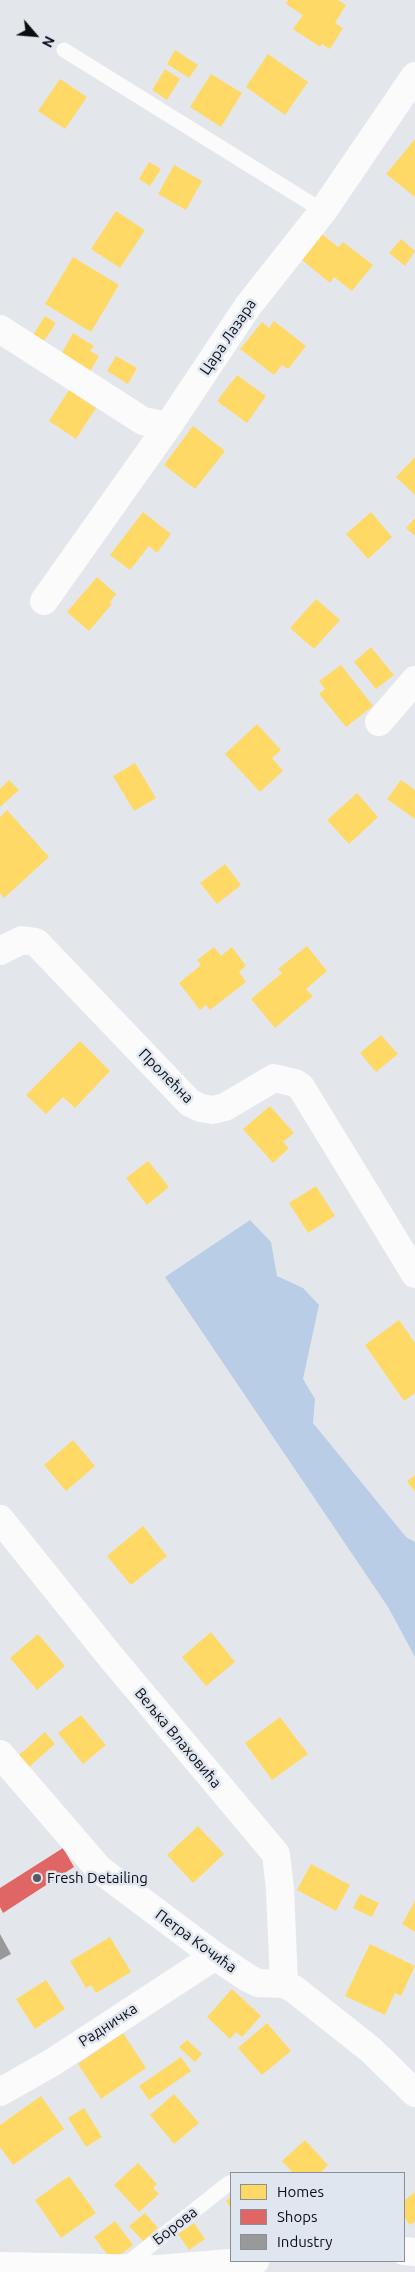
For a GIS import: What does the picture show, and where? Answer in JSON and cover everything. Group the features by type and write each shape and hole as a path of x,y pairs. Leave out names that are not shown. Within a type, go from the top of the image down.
{"street":[{"name":"Цара Лазара","path":"44,601 168,426 248,306 322,211 406,110 415,76"},
{"path":"0,329 143,421 168,426"},
{"path":"379,722 415,680"},
{"name":"Пролећна","path":"0,951 22,940 36,942 190,1103 201,1108 214,1110 225,1106 274,1078 295,1082 301,1087 415,1274"},
{"name":"Вељка Влаховића","path":"0,1519 110,1656 276,1854 280,1890 284,1984"},
{"name":"Петра Кочића","path":"0,1755 99,1869 215,1956 258,1983 284,1984"},
{"name":"Радничка","path":"0,2092 53,2062 215,1956"},
{"path":"284,1984 294,1989 370,2050 415,2092"},
{"path":"0,2266 158,2269 243,2262"}],"lane":[{"path":"64,50 322,211"},
{"name":"Борова","path":"122,2268 229,2183"}],"shaded area":[{"path":"250,1220 271,1242 277,1276 303,1288 319,1305 303,1379 315,1399 313,1423 406,1537 415,1542 415,1657 388,1607 165,1277"}],"building: Homes":[{"path":"288,0 338,0 346,5 335,23 343,28 330,49 322,44 320,47 293,29 303,15 286,4"},
{"path":"175,50 198,65 189,78 167,64"},
{"path":"268,54 308,82 285,115 246,87"},
{"path":"165,69 180,79 167,100 152,90"},
{"path":"211,74 242,93 221,127 190,107"},
{"path":"60,79 87,97 65,129 38,111"},
{"path":"415,139 415,197 386,174"},
{"path":"149,162 161,169 150,186 139,179"},
{"path":"174,165 202,181 186,210 158,194"},
{"path":"116,211 145,230 120,268 91,249"},
{"path":"322,234 338,247 343,242 373,265 352,291 334,277 330,283 302,260"},
{"path":"401,239 415,251 405,266 389,253"},
{"path":"73,257 119,285 91,332 45,304"},
{"path":"45,316 56,323 44,341 33,335"},
{"path":"274,321 306,346 288,369 282,365 274,375 240,349 262,322 269,328"},
{"path":"73,333 94,346 90,351 99,356 88,375 59,358"},
{"path":"116,356 137,368 128,384 107,371"},
{"path":"237,375 266,396 247,423 217,401"},
{"path":"69,390 96,408 76,439 49,421"},
{"path":"193,426 225,451 195,489 164,465"},
{"path":"415,457 415,495 396,477"},
{"path":"143,512 171,534 157,553 149,546 130,570 110,555"},
{"path":"371,512 392,537 368,559 346,534"},
{"path":"415,518 415,536 406,528"},
{"path":"97,577 116,594 110,602 112,604 89,631 67,612"},
{"path":"316,599 340,620 314,649 290,628"},
{"path":"371,647 394,675 376,689 354,662"},
{"path":"341,665 373,706 346,727 319,694 325,689 319,681"},
{"path":"257,724 281,750 272,758 283,771 260,792 225,754"},
{"path":"135,763 156,798 134,811 113,776"},
{"path":"9,780 19,790 0,807 0,789"},
{"path":"401,780 415,790 415,819 387,799"},
{"path":"357,793 378,817 349,844 327,820"},
{"path":"7,810 49,857 4,898 0,893 0,817"},
{"path":"225,864 241,885 217,904 200,883"},
{"path":"307,946 327,971 306,989 313,996 275,1028 251,999 282,973 278,969"},
{"path":"214,947 221,956 232,947 246,966 239,972 246,982 210,1010 206,1005 200,1010 179,983 201,965 197,960"},
{"path":"381,1035 398,1054 376,1072 360,1053"},
{"path":"80,1041 110,1071 75,1108 63,1097 46,1114 26,1095"},
{"path":"270,1106 294,1133 283,1142 289,1148 273,1163 243,1129"},
{"path":"148,1161 169,1187 147,1205 126,1178"},
{"path":"316,1186 335,1216 308,1233 289,1203"},
{"path":"399,1320 415,1343 415,1393 404,1401 365,1345"},
{"path":"73,1440 95,1466 66,1491 44,1465"},
{"path":"415,1475 415,1492 407,1481"},
{"path":"143,1526 167,1556 131,1585 107,1556"},
{"path":"211,1632 235,1662 206,1686 182,1657"},
{"path":"38,1634 65,1666 37,1690 10,1658"},
{"path":"81,1715 106,1745 83,1764 58,1733"},
{"path":"280,1717 308,1754 272,1780 245,1743"},
{"path":"45,1732 55,1744 29,1767 19,1755"},
{"path":"198,1826 224,1854 193,1883 167,1855"},
{"path":"311,1864 350,1885 336,1911 297,1890"},
{"path":"360,1894 379,1903 372,1917 353,1908"},
{"path":"415,1901 415,1932 402,1924"},
{"path":"110,1937 131,1972 96,1993 91,1985 86,1988 70,1961"},
{"path":"370,1944 415,1966 401,1996 395,1993 385,2015 345,1996"},
{"path":"46,1980 65,2009 35,2029 16,1999"},
{"path":"232,1989 261,2016 242,2037 236,2032 230,2039 207,2017"},
{"path":"267,2023 291,2051 262,2075 238,2048"},
{"path":"123,2033 146,2068 101,2099 78,2064"},
{"path":"187,2040 202,2054 195,2062 179,2047"},
{"path":"181,2057 191,2071 149,2100 139,2086"},
{"path":"174,2094 199,2123 174,2144 150,2115"},
{"path":"41,2096 64,2129 13,2165 0,2147 0,2125"},
{"path":"84,2108 102,2137 86,2147 68,2118"},
{"path":"305,2140 328,2165 321,2172 292,2172 282,2161"},
{"path":"138,2163 157,2184 153,2188 159,2194 139,2212 114,2185"},
{"path":"69,2176 96,2213 61,2238 35,2200"},
{"path":"415,2192 415,2222 410,2225 405,2218 405,2200"},
{"path":"230,2198 230,2207 226,2201"},
{"path":"145,2213 158,2228 143,2241 129,2226"},
{"path":"115,2221 133,2245 112,2261 94,2237"},
{"path":"194,2223 205,2239 189,2250 178,2234"}],"building: Shops":[{"name":"Fresh Detailing","path":"63,1848 74,1867 3,1913 0,1907 0,1888"}],"building: Industry":[{"path":"0,1934 11,1954 0,1960"}],"place":[{"name":"Fresh Detailing","path":"37,1878"}]}
